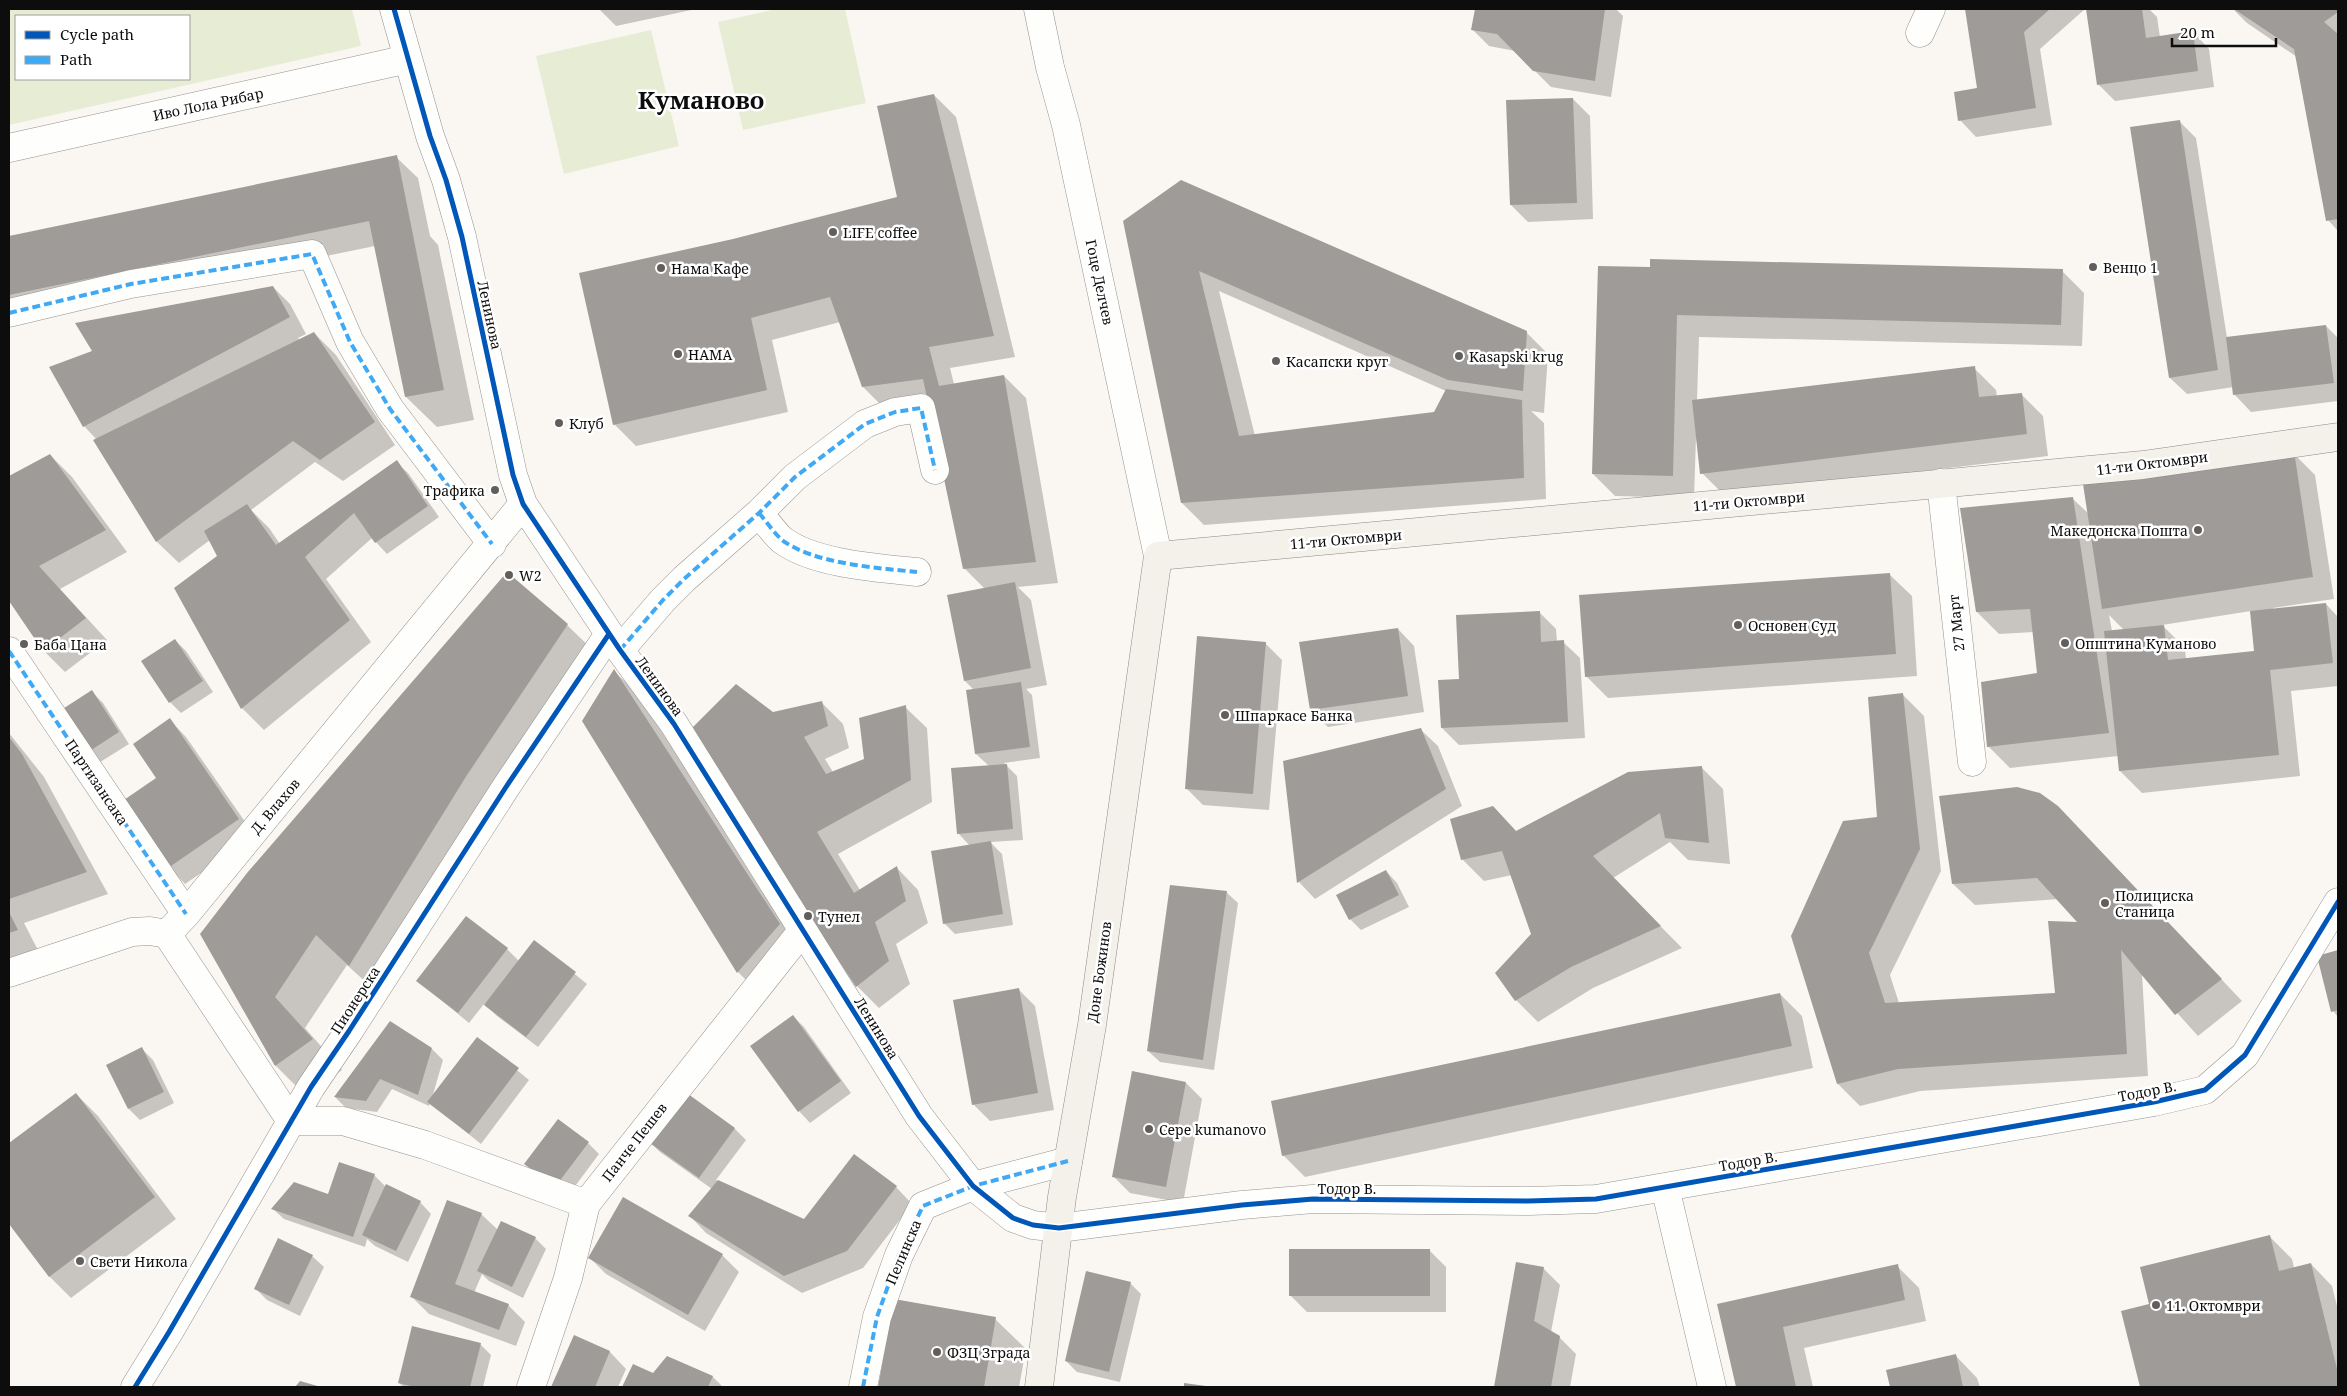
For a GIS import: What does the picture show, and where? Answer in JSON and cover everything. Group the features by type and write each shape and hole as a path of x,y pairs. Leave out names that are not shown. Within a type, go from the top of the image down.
{"main road":[{"name":"11-ти Октомври","path":"1158,556 1941,483 2144,466 2338,437"},
{"name":"Доне Божинов","path":"1039,1387 1068,1161 1092,1025 1158,556"}],"street":[{"name":"Ленинова","path":"394,9 462,237 513,475 523,504 615,642 674,724 802,931 920,1116 973,1186 1012,1218 1034,1225 1059,1228"},
{"name":"Гоце Делчев","path":"1038,9 1050,67 1066,125 1158,556"},
{"name":"Иво Лола Рибар","path":"9,148 408,59"},
{"path":"9,312 131,284 312,254 350,342 390,409 492,544"},
{"name":"Пионерска","path":"135,1387 170,1332 291,1120 501,795 615,642 759,513 795,477 865,424 895,412 921,408 935,470"},
{"name":"27 Март","path":"1941,483 1972,762"},
{"name":"Д. Влахов","path":"167,934 186,914 523,504"},
{"path":"759,513 782,540 817,557 867,567 917,572"},
{"name":"Партизансака","path":"9,651 186,914"},
{"name":"Тодор В.","path":"1059,1228 1242,1205 1313,1199 1528,1201 1596,1199 2144,1103 2205,1090 2245,1055 2302,958 2338,902"},
{"path":"9,972 132,932 150,931 167,934 291,1120 343,1121 425,1146 586,1204"},
{"name":"Панче Пешев","path":"532,1387 568,1278 586,1204 802,931"},
{"name":"Пелинска","path":"863,1387 877,1317 899,1255 923,1206 973,1186 1068,1161"},
{"path":"1665,1187 1712,1387"}],"green space":[{"path":"9,9 352,9 361,46 9,125"},
{"path":"776,9 845,9 866,103 743,130 718,22"},
{"path":"651,30 679,146 564,174 536,56"}],"building":[{"path":"1475,9 1605,9 1595,81 1533,71 1497,34 1471,30"},
{"path":"1965,9 2050,9 2024,32 2036,108 1958,121 1954,92 1977,88"},
{"path":"2086,9 2142,9 2146,38 2193,31 2198,71 2097,85"},
{"path":"2234,9 2338,9 2338,12 2324,22 2338,34 2338,219 2326,221 2294,49"},
{"path":"934,94 994,336 929,347 939,386 1004,375 1036,562 963,569 923,379 862,387 830,297 751,318 767,390 613,425 579,273 733,239 897,197 877,106"},
{"path":"1573,98 1577,203 1510,205 1506,100"},
{"path":"2180,120 2218,370 2169,378 2130,127"},
{"path":"397,155 444,390 405,397 369,221 9,295 9,236"},
{"name":"Kasapski krug","path":"1181,180 1527,331 1523,391 1448,380 1199,271 1239,436 1434,412 1446,389 1522,400 1524,478 1181,503 1123,221"},
{"path":"1650,259 2063,269 2061,325 1677,315 1673,476 1592,474 1598,266 1650,267"},
{"path":"273,286 290,317 83,427 49,367 92,351 75,323"},
{"path":"2326,325 2334,383 2233,395 2226,337"},
{"path":"314,332 375,422 320,460 293,441 156,542 93,440"},
{"path":"1975,366 1979,397 2022,393 2027,434 1700,474 1692,400"},
{"name":"Македонска Пошта","path":"2294,451 2313,577 2102,609 2083,484"},
{"path":"50,454 106,530 39,566 86,618 43,651 9,601 9,476"},
{"path":"397,460 428,506 375,543 354,513 305,557 350,620 241,709 174,588 217,556 204,531 247,504 276,545"},
{"name":"Општина Куманово","path":"2073,497 2109,733 1987,747 1981,682 2037,673 2030,609 1976,612 1960,508"},
{"path":"507,572 568,624 467,775 349,966 316,935 275,997 313,1039 275,1066 200,934 247,873"},
{"name":"Основен Суд","path":"1890,573 1896,654 1585,677 1579,595"},
{"path":"1015,582 1031,668 964,681 947,595"},
{"path":"2326,603 2333,663 2270,670 2279,755 2119,771 2104,631 2164,625 2168,660 2254,651 2250,611"},
{"path":"1540,611 1541,642 1564,640 1568,722 1441,728 1438,680 1459,679 1456,615"},
{"path":"1398,628 1408,696 1310,710 1299,642"},
{"name":"Шпаркасе Банка","path":"1197,636 1266,642 1253,794 1185,789"},
{"path":"175,639 203,681 169,703 141,661"},
{"path":"614,669 780,924 737,973 582,721"},
{"path":"1021,682 1030,747 975,754 966,690"},
{"path":"736,684 773,712 822,701 828,726 804,737 826,774 864,759 859,718 906,705 911,780 817,832 854,893 897,866 906,901 875,922 889,961 856,987 687,733"},
{"path":"92,690 119,732 85,754 58,712"},
{"name":"Полициска Станица","path":"1903,693 1920,849 1869,953 1885,1003 2055,993 2048,921 2077,922 2037,878 1952,884 1939,796 2017,787 2040,793 2058,806 2222,979 2175,1015 2121,950 2127,1054 1898,1069 1837,1084 1791,936 1843,821 1877,817 1868,697"},
{"path":"170,718 239,819 168,868 121,802 156,778 133,744"},
{"path":"1421,728 1446,789 1297,883 1283,761"},
{"path":"9,737 22,754 87,872 9,899"},
{"path":"1007,764 1013,829 957,834 951,768"},
{"path":"1702,766 1709,843 1665,838 1660,813 1593,856 1661,926 1571,967 1515,1001 1495,973 1531,934 1502,851 1461,860 1450,819 1493,806 1516,831 1628,772"},
{"path":"991,841 1003,914 943,924 931,851"},
{"path":"1386,870 1399,895 1349,920 1336,895"},
{"path":"1170,885 1227,891 1203,1060 1147,1051"},
{"path":"9,912 18,930 9,933"},
{"path":"466,916 508,948 458,1013 416,981"},
{"path":"534,940 576,972 526,1037 484,1005"},
{"path":"2338,950 2338,1010 2331,1012 2317,956"},
{"path":"1019,988 1038,1093 972,1105 953,1000"},
{"path":"1780,993 1792,1046 1282,1156 1271,1101"},
{"path":"793,1015 841,1081 798,1112 750,1046"},
{"path":"390,1021 432,1048 418,1095 380,1079 366,1101 334,1097"},
{"path":"477,1037 519,1068 469,1134 427,1102"},
{"path":"142,1047 164,1092 128,1109 106,1065"},
{"name":"Cepe kumanovo","path":"1132,1071 1186,1082 1166,1187 1112,1177"},
{"path":"684,1091 735,1128 699,1178 647,1141"},
{"path":"76,1093 155,1197 49,1277 9,1224 9,1143"},
{"path":"558,1119 589,1142 555,1187 524,1164"},
{"path":"854,1154 897,1186 847,1251 784,1276 688,1216 718,1180 804,1219"},
{"path":"339,1162 375,1174 353,1237 271,1209 294,1182 328,1194"},
{"path":"386,1184 421,1201 396,1251 362,1235"},
{"path":"623,1197 723,1254 688,1315 588,1258"},
{"path":"447,1200 482,1213 455,1284 509,1304 499,1330 410,1297"},
{"path":"501,1221 536,1237 512,1287 477,1271"},
{"path":"2270,1235 2279,1271 2311,1263 2338,1373 2338,1387 2140,1387 2121,1311 2149,1304 2140,1267"},
{"path":"278,1238 313,1255 289,1305 254,1289"},
{"path":"1289,1249 1430,1249 1430,1296 1289,1296"},
{"path":"1516,1262 1544,1267 1534,1321 1560,1336 1551,1387 1494,1387"},
{"path":"1898,1264 1905,1300 1783,1327 1796,1387 1736,1387 1717,1304"},
{"path":"1086,1271 1131,1282 1109,1372 1065,1361"},
{"name":"ФЗЦ Зграда","path":"894,1299 996,1317 984,1387 878,1387"},
{"path":"412,1326 481,1343 470,1387 415,1387 398,1383"},
{"path":"574,1335 610,1351 595,1387 551,1387"},
{"path":"1956,1354 1963,1387 1890,1387 1886,1370"},
{"path":"667,1356 713,1376 708,1387 622,1387 633,1364 653,1373"},
{"path":"300,1381 321,1387 295,1387"},
{"path":"1184,1383 1206,1386 1206,1387 1184,1387"}],"marked path":[{"path":"9,313 131,284 312,254 350,342 390,409 492,544"},
{"path":"620,650 663,600 684,579 759,513 795,477 865,424 895,412 921,408 935,470"},
{"path":"759,513 782,540 811,555 847,564 917,572"},
{"path":"9,651 186,914"},
{"path":"863,1387 877,1317 899,1255 923,1206 973,1186 1068,1161"}],"cycle path":[{"path":"394,9 430,136 446,180 462,237 513,475 523,504 620,650 674,724 919,1116 973,1186 1013,1218 1033,1225 1059,1228 1242,1205 1313,1199 1528,1201 1596,1199 2154,1102 2205,1090 2245,1055 2338,902"},
{"path":"135,1387 311,1087 506,787 609,634"}],"place":[{"name":"LIFE coffee","path":"833,232"},
{"name":"Венцо 1","path":"2093,267"},
{"name":"Нама Кафе","path":"661,268"},
{"name":"НАМА","path":"678,354"},
{"name":"Kasapski krug","path":"1459,356"},
{"name":"Касапски круг","path":"1276,361"},
{"name":"Клуб","path":"559,423"},
{"name":"Трафика","path":"495,490"},
{"name":"Македонска Пошта","path":"2198,530"},
{"name":"W2","path":"509,575"},
{"name":"Основен Суд","path":"1738,625"},
{"name":"Општина Куманово","path":"2065,643"},
{"name":"Баба Цана","path":"24,644"},
{"name":"Шпаркасе Банка","path":"1225,715"},
{"name":"Полициска Станица","path":"2105,903"},
{"name":"Тунел","path":"808,916"},
{"name":"Cepe kumanovo","path":"1149,1129"},
{"name":"Свети Никола","path":"80,1261"},
{"name":"11. Октомври","path":"2156,1305"},
{"name":"ФЗЦ Зграда","path":"937,1352"}],"district":[{"name":"Куманово","path":"701,99"}]}
